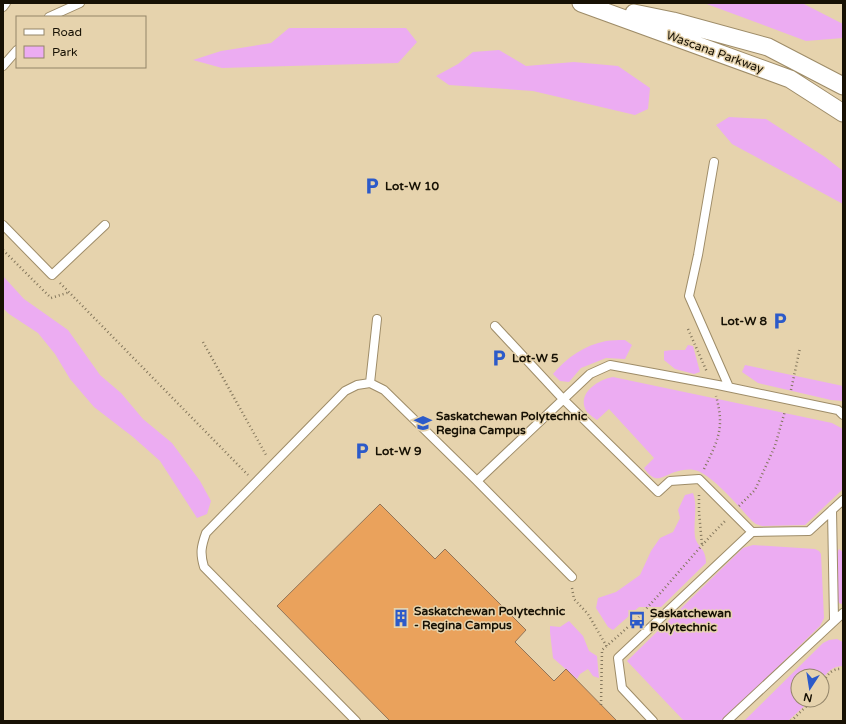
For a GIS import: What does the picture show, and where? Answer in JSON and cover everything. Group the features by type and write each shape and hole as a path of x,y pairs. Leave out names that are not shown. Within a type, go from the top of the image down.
{"street":[{"name":"Wascana Parkway","path":"580,3 673,21 768,48 843,86"},
{"name":"Wascana Parkway","path":"580,3 790,79 843,113"}],"lane":[{"path":"3,7 6,3"},
{"path":"51,16 80,3"},
{"path":"3,66 16,51"},
{"path":"714,162 698,255 689,296 729,387"},
{"path":"3,225 52,275 105,225"},
{"path":"370,383 377,319"},
{"path":"496,326 563,399 658,492 670,482 699,479 752,532"},
{"path":"477,481 590,374 610,365 729,387 838,410 843,415"},
{"path":"356,721 204,566 201,555 202,544 206,533 345,391 357,385 370,383 384,390 572,577"},
{"path":"653,721 622,688 618,658 752,532 809,531 843,500"},
{"path":"832,510 834,620"},
{"path":"727,721 843,613"}],"path":[{"path":"3,250 52,298 70,292"},
{"path":"52,275 255,482"},
{"path":"688,329 712,384 720,412 720,429 716,446 699,479 699,512 702,545"},
{"path":"203,342 272,465"},
{"path":"601,705 602,650 644,612 702,545 755,490 775,446 788,400 800,348"},
{"path":"572,577 572,591 574,598 588,614 607,647"},
{"path":"830,672 832,670 843,669"},
{"path":"791,721 805,708"}],"green space":[{"path":"704,3 802,3 843,24 843,38 806,41"},
{"path":"289,28 406,28 417,42 398,63 222,68 193,60 221,51 271,43"},
{"path":"499,50 526,66 574,62 618,66 650,88 648,109 635,115 533,91 449,85 436,76 458,64 473,52"},
{"path":"729,117 766,119 825,157 843,171 843,204 732,144 716,125"},
{"path":"3,276 24,299 68,330 100,375 121,393 143,419 172,443 200,481 211,501 207,514 197,518 160,461 133,437 94,407 70,379 55,354 38,333 9,314 3,308"},
{"path":"625,340 632,345 625,359 606,358 581,368 569,382 560,381 553,374 576,353 583,349 606,341"},
{"path":"688,345 693,346 700,372 694,374 675,369 664,360 664,351 685,350"},
{"path":"745,365 843,386 843,401 831,400 758,383 742,372"},
{"path":"613,377 832,423 843,429 843,489 805,525 762,526 752,521 724,491 701,472 684,470 655,478 644,468 654,458 609,409 597,420 587,412 584,405 584,399 590,388 607,378"},
{"path":"693,493 695,504 695,537 705,554 706,563 661,607 639,607 613,630 608,627 596,608 598,598 616,592 640,575 651,551 660,538 673,532 680,518 678,510 685,495"},
{"path":"753,545 815,549 819,551 821,554 824,618 820,626 722,721 684,721 627,661 743,548"},
{"path":"839,549 843,552 843,603 841,604 838,601 837,553"},
{"path":"569,621 583,636 589,651 597,656 599,678 593,676 588,669 580,674 577,679 553,658 550,626 560,627"},
{"path":"837,639 843,642 843,666 836,667 830,671 830,668 798,668 823,643 829,640"},
{"path":"790,676 790,708 802,708 788,721 744,721"}],"building":[{"name":"Saskatchewan Polytechnic - Regina Campus","path":"380,504 435,559 445,549 526,630 515,642 554,681 566,669 617,721 390,721 277,606"}],"place":[{"name":"Lot-W 10","path":"372,186"},
{"name":"Lot-W 8","path":"780,321"},
{"name":"Lot-W 5","path":"499,358"},
{"name":"Saskatchewan Polytechnic Regina Campus","path":"423,423"},
{"name":"Lot-W 9","path":"362,451"},
{"name":"Saskatchewan Polytechnic - Regina Campus","path":"401,618"},
{"name":"Saskatchewan Polytechnic","path":"637,620"}]}
